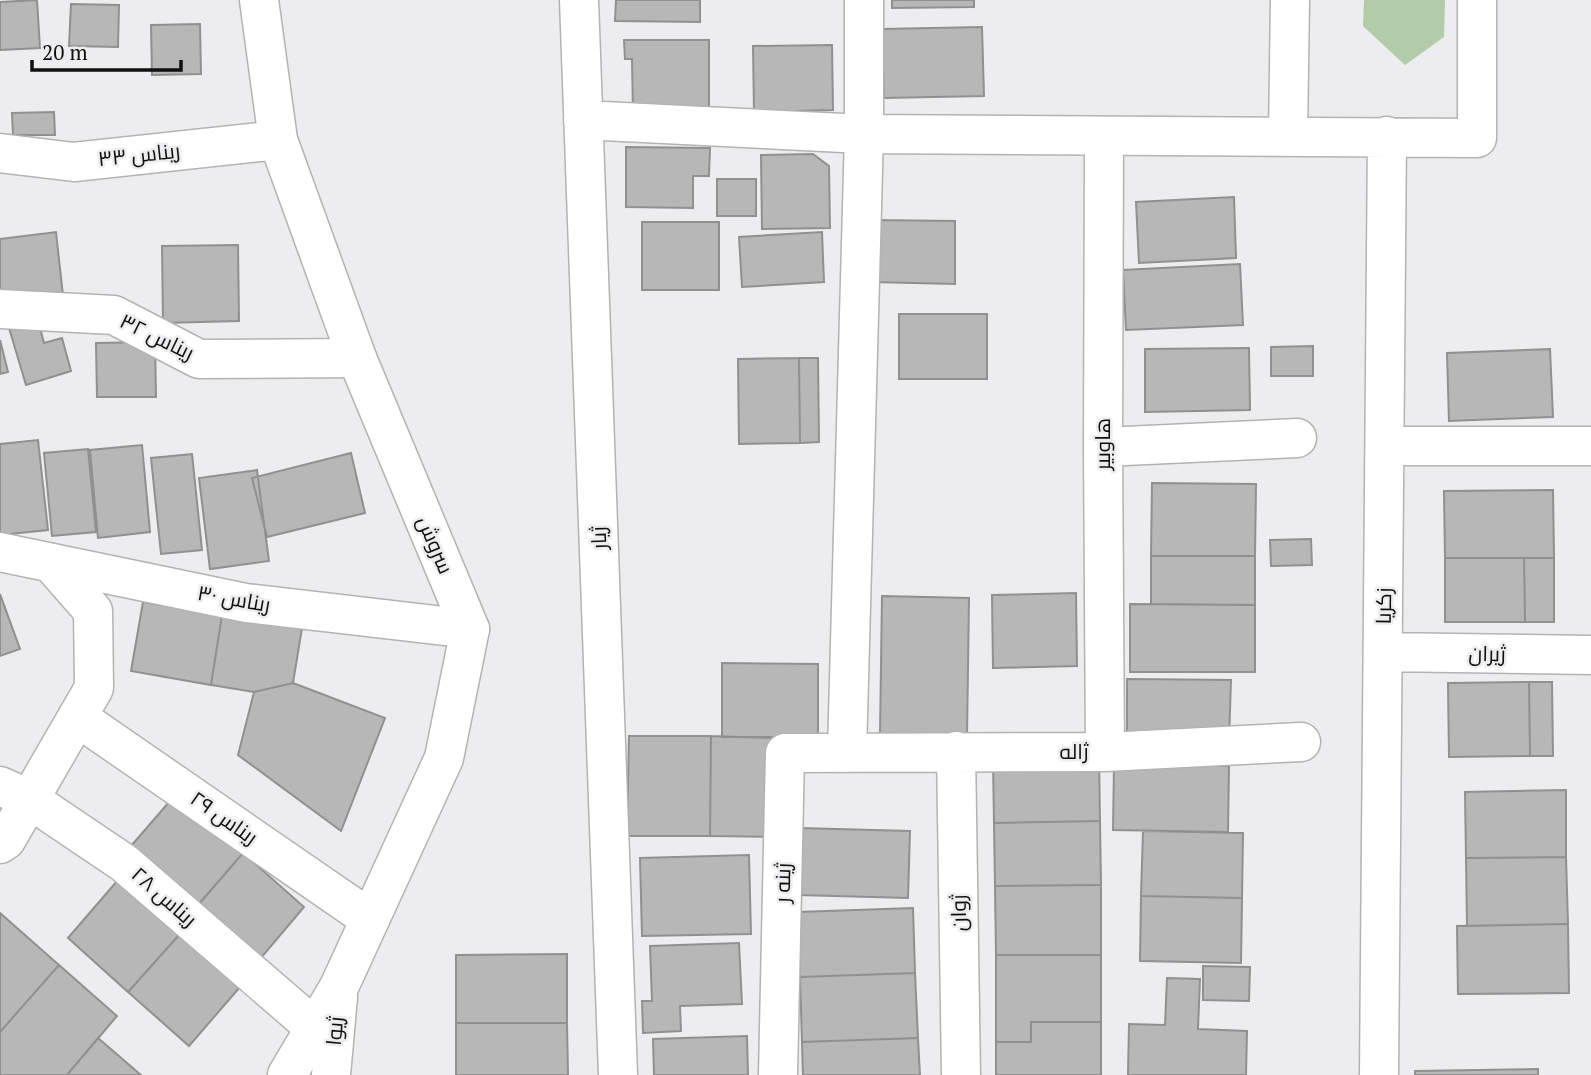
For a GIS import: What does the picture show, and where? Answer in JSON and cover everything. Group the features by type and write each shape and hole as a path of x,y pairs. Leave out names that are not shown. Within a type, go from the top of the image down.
{"street":[{"name":"سروش","path":"259,0 278,140 357,358 470,629"},
{"name":"ژیار","path":"579,0 618,1075"},
{"path":"847,752 864,134 864,0"},
{"path":"1287,136 1290,0"},
{"path":"583,120 864,134 1477,138 1477,0"},
{"name":"هاوبیر","path":"1104,136 1105,752"},
{"name":"زکریا","path":"1379,1075 1387,136"},
{"name":"ریناس ۳۳","path":"0,153 74,162 278,140"},
{"name":"ریناس ۳۲","path":"0,309 114,315 199,359 357,358"},
{"path":"1103,446 1297,438"},
{"path":"1385,446 1591,446"},
{"name":"ریناس ۳۰","path":"0,552 246,603 470,629"},
{"path":"0,844 6,840 14,792 77,717 94,688 93,611 51,563"},
{"path":"287,1075 339,987 444,758 470,629"},
{"name":"ژیران","path":"1383,652 1591,655"},
{"name":"ریناس ۲۹","path":"77,717 370,919"},
{"name":"ژاله","path":"847,752 1105,752 1301,742"},
{"name":"ژوان","path":"956,751 961,1075"},
{"name":"ژینه ر","path":"778,1075 785,753 847,752"},
{"name":"ریناس ۲۸","path":"14,792 124,863 315,1028"},
{"name":"ژیوا","path":"331,1075 339,987"}],"green space":[{"path":"1364,0 1445,0 1444,37 1405,65 1363,26"}],"building":[{"path":"37,0 40,48 0,50 0,2"},
{"path":"616,0 700,0 700,22 615,21"},
{"path":"892,0 974,0 974,7 892,8"},
{"path":"71,4 119,5 118,47 69,46"},
{"path":"200,24 201,74 152,75 151,25"},
{"path":"982,27 984,96 884,98 882,29"},
{"path":"624,40 709,40 709,113 633,114 632,59 625,59"},
{"path":"832,45 833,110 754,112 753,46"},
{"path":"54,112 55,135 13,135 12,113"},
{"path":"626,147 710,148 709,176 693,176 693,208 626,207"},
{"path":"813,154 829,166 830,228 762,229 761,155"},
{"path":"717,179 756,179 756,216 717,216"},
{"path":"1234,197 1236,258 1139,263 1136,202"},
{"path":"873,220 955,221 955,284 872,282"},
{"path":"642,222 719,222 719,290 642,290"},
{"path":"56,232 63,296 0,304 0,239"},
{"path":"822,232 824,282 742,287 739,237"},
{"path":"238,245 239,321 163,323 162,246"},
{"path":"1240,264 1243,325 1126,330 1123,270"},
{"path":"899,314 987,314 987,379 899,379"},
{"path":"38,320 44,343 62,338 71,371 26,385 9,328"},
{"path":"0,340 8,372 0,374"},
{"path":"155,342 156,397 97,397 96,343"},
{"path":"1313,346 1313,376 1271,376 1271,347"},
{"path":"1249,348 1250,410 1145,412 1145,349"},
{"path":"1550,349 1553,417 1449,421 1447,353"},
{"path":"799,358 818,358 819,442 800,443"},
{"path":"799,358 800,443 739,444 738,359"},
{"path":"38,440 48,530 0,535 0,444"},
{"path":"142,445 150,532 98,538 90,450"},
{"path":"88,449 96,532 52,536 44,453"},
{"path":"351,453 365,513 267,537 252,478"},
{"path":"192,454 202,550 161,554 151,458"},
{"path":"257,470 269,561 210,569 199,478"},
{"path":"1152,483 1256,484 1255,556 1151,556"},
{"path":"1553,490 1554,558 1445,558 1444,491"},
{"path":"1311,539 1312,565 1271,566 1270,540"},
{"path":"1151,556 1255,556 1255,605 1151,604"},
{"path":"1445,558 1524,558 1525,622 1445,622"},
{"path":"1524,558 1554,558 1554,622 1525,622"},
{"path":"1076,593 1077,666 993,668 992,595"},
{"path":"0,594 20,649 0,656"},
{"path":"882,596 969,598 967,737 880,735"},
{"path":"143,602 222,615 211,685 131,671"},
{"path":"1130,604 1255,605 1255,672 1130,672"},
{"path":"222,615 302,628 293,683 254,692 211,685"},
{"path":"722,663 818,664 818,737 722,737"},
{"path":"1127,679 1231,680 1229,742 1127,741"},
{"path":"1529,682 1552,682 1553,756 1530,756"},
{"path":"1529,682 1530,756 1449,757 1448,683"},
{"path":"293,683 385,718 341,831 238,755 254,692"},
{"path":"629,736 711,736 710,836 627,836"},
{"path":"711,736 773,738 774,837 710,836"},
{"path":"1099,757 1100,821 994,823 993,759"},
{"path":"1114,764 1229,766 1228,832 1113,830"},
{"path":"1566,790 1566,857 1466,858 1465,792"},
{"path":"176,794 243,853 192,912 125,853"},
{"path":"1100,821 1101,885 995,886 994,823"},
{"path":"800,828 910,831 908,898 798,895"},
{"path":"1143,831 1243,833 1242,898 1141,896"},
{"path":"243,853 304,907 254,966 192,912"},
{"path":"749,855 751,934 642,936 640,858"},
{"path":"1566,857 1568,924 1467,926 1466,858"},
{"path":"118,880 180,934 128,992 68,938"},
{"path":"1101,885 1101,955 996,955 995,886"},
{"path":"1141,896 1242,898 1241,963 1140,961"},
{"path":"913,908 915,973 800,977 798,912"},
{"path":"0,913 59,965 0,1032"},
{"path":"1568,924 1569,993 1458,994 1457,926"},
{"path":"180,934 240,987 189,1046 128,992"},
{"path":"739,943 742,1004 680,1006 681,1031 643,1033 642,1001 652,1001 650,946"},
{"path":"567,954 567,1023 456,1023 456,955"},
{"path":"996,955 1101,955 1101,1022 1031,1022 1031,1042 996,1042"},
{"path":"59,965 117,1016 67,1075 0,1075 0,1032"},
{"path":"1203,966 1250,967 1249,1001 1203,1000"},
{"path":"915,973 918,1038 802,1042 800,977"},
{"path":"1167,978 1200,979 1198,1029 1247,1031 1246,1075 1128,1075 1129,1024 1165,1025"},
{"path":"1031,1022 1101,1022 1101,1075 996,1075 996,1042 1031,1042"},
{"path":"456,1023 567,1023 568,1075 456,1075"},
{"path":"747,1036 748,1075 654,1075 653,1039"},
{"path":"98,1038 141,1075 67,1075"},
{"path":"918,1038 920,1075 803,1075 802,1042"},
{"path":"1538,1069 1538,1075 1415,1075 1415,1071"}]}
